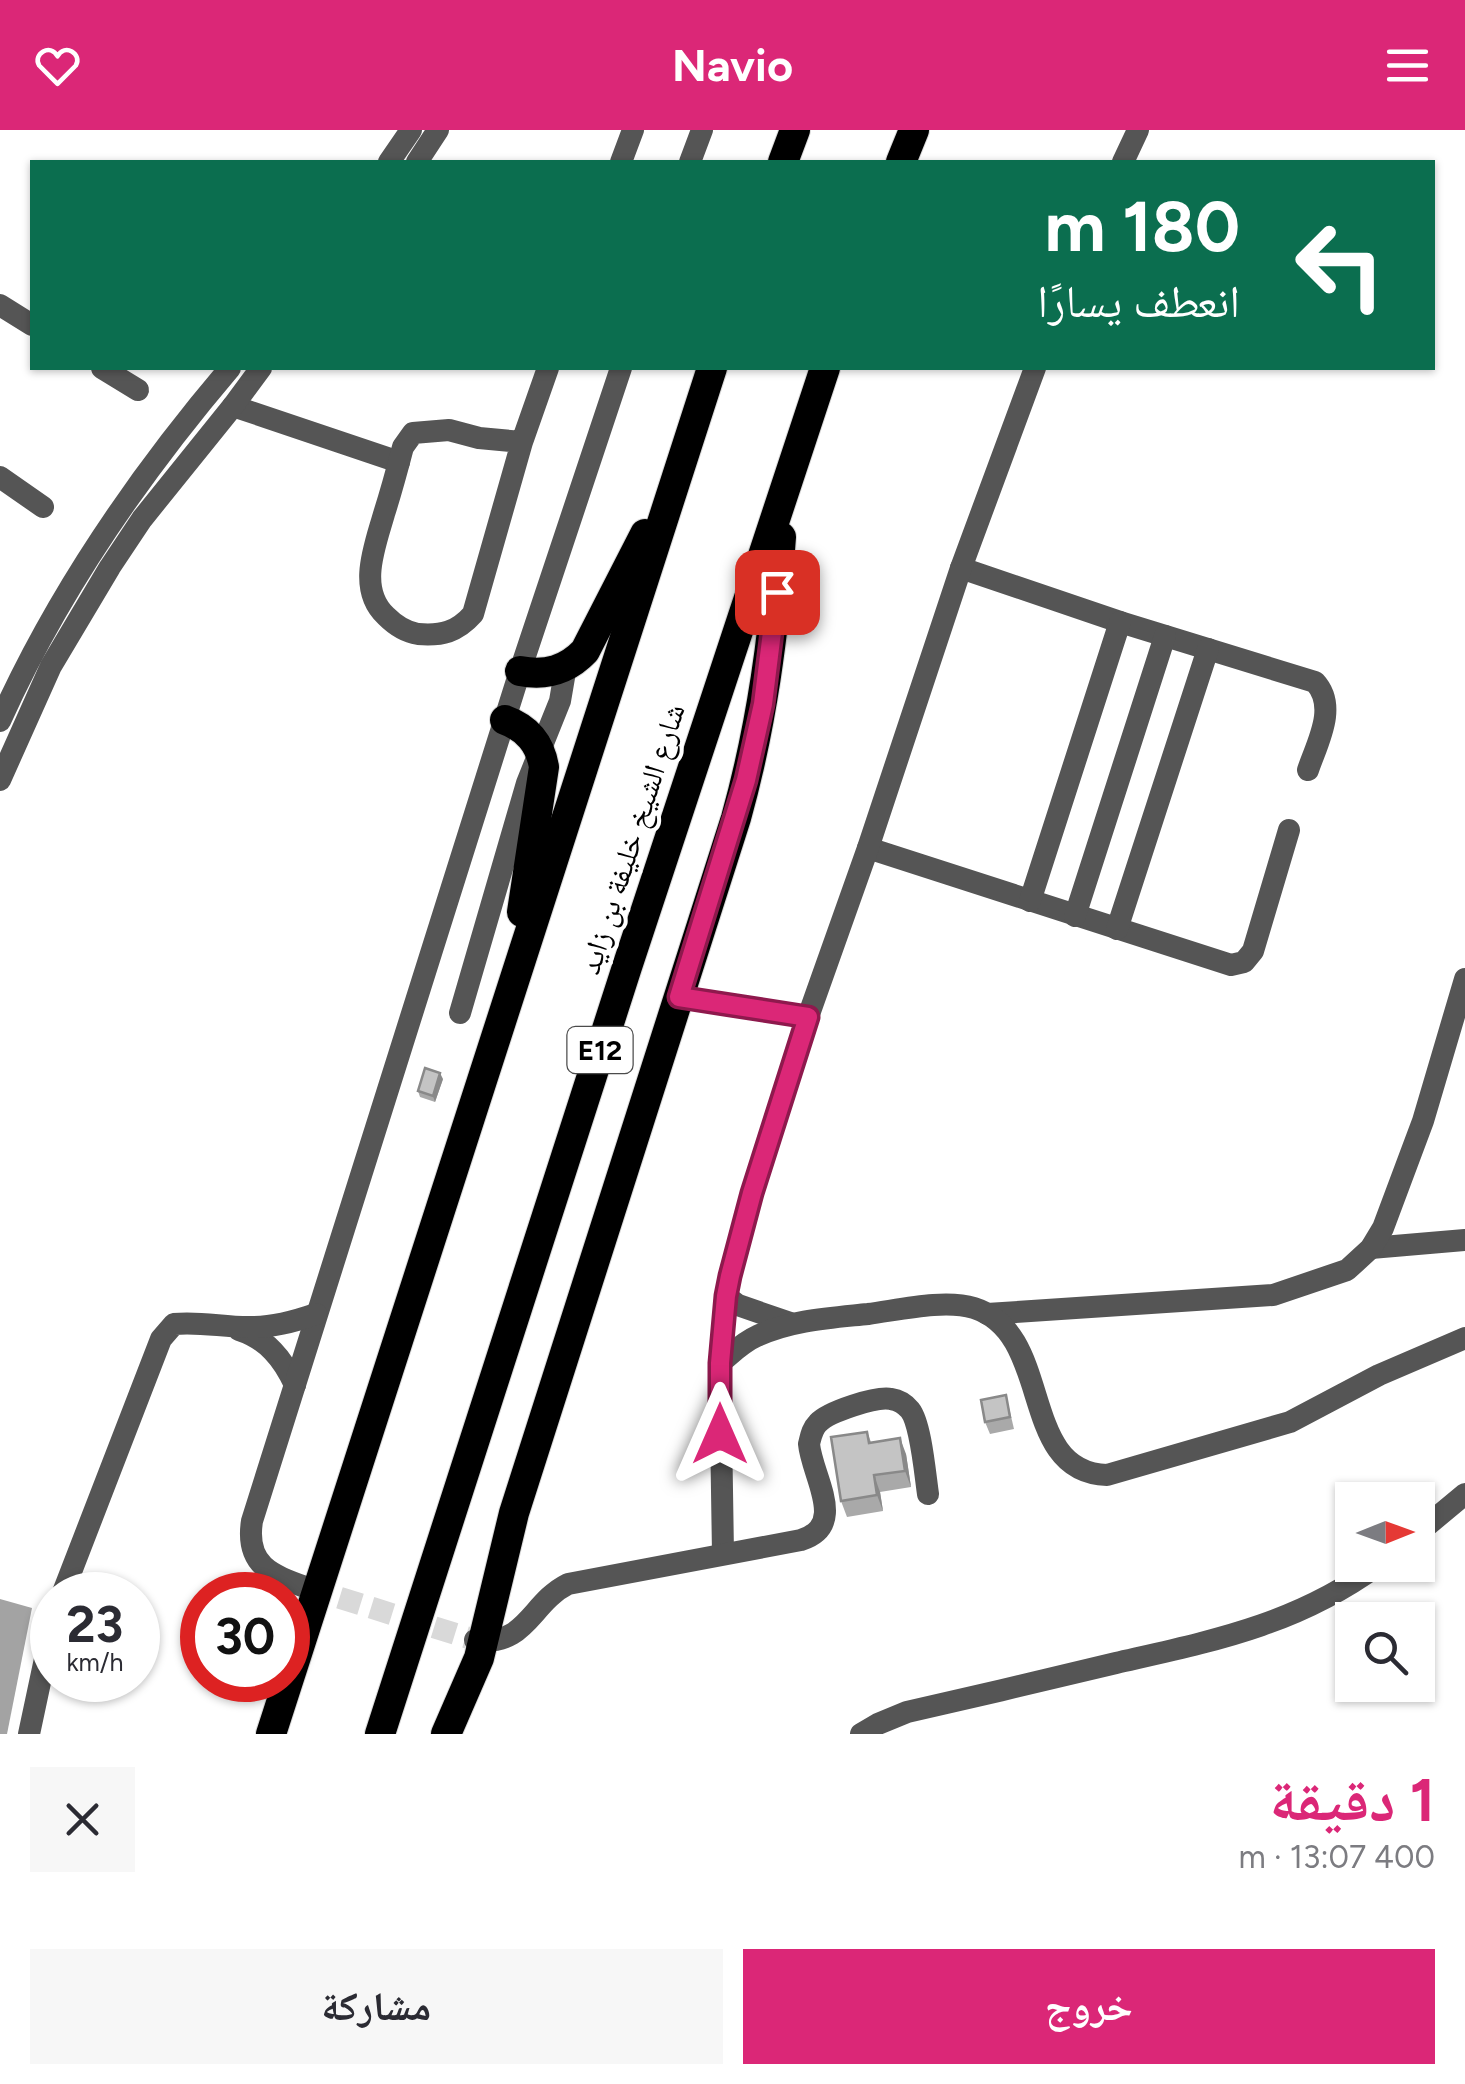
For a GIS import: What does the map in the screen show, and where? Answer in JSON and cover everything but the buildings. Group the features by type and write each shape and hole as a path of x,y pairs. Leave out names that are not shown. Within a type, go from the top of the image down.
{"highway":[{"path":"784,160 795,130"},
{"path":"902,160 914,130"},
{"path":"270,1734 711,370"},
{"name":"شارع الشيخ خليفة بن زايد","path":"380,1734 615,1004 825,370"},
{"path":"520,671 544,673 577,659 591,641 624,570 673,489"},
{"path":"446,1734 472,1678 514,1513 736,818 755,742 773,630 784,490"},
{"path":"505,720 526,731 540,751 544,775 526,879 518,968"}],"street":[{"path":"389,160 411,130"},
{"path":"417,160 438,130"},
{"path":"623,160 633,130"},
{"path":"691,160 702,130"},
{"path":"1125,160 1138,130"},
{"path":"0,305 30,324"},
{"path":"105,370 138,390"},
{"path":"0,721 34,650 120,508 228,370"},
{"path":"0,780 51,666 110,566 260,370"},
{"path":"522,442 448,430 414,433 403,448 371,564 371,589 377,608 396,625 411,633 445,634 460,628 472,614 547,370"},
{"path":"269,1572 257,1558 250,1540 252,1521 520,671 620,370"},
{"path":"723,1554 720,1363 726,1296 752,1193 961,568 1034,370"},
{"path":"233,406 399,462"},
{"path":"0,477 43,506"},
{"path":"961,568 1208,650 1310,679 1326,698 1326,712 1308,770"},
{"path":"1030,901 1120,622"},
{"path":"1075,916 1165,636"},
{"path":"1117,929 1208,650"},
{"path":"460,1013 527,783 560,701 566,666"},
{"path":"868,848 1231,965 1244,962 1253,951 1289,830"},
{"path":"988,1314 1273,1295 1347,1270 1371,1248 1383,1228 1423,1121 1465,979"},
{"path":"679,997 808,1017"},
{"path":"1371,1248 1465,1240"},
{"path":"726,1296 738,1306 790,1323"},
{"path":"720,1363 753,1337 790,1323 950,1305 976,1309 988,1314 1016,1341 1055,1447 1078,1469 1097,1474 1117,1473 1290,1422 1379,1375 1465,1338"},
{"path":"70,1572 162,1339 174,1324 274,1326 316,1314"},
{"path":"232,1326 276,1354 294,1385"},
{"path":"480,1641 516,1633 551,1594 568,1584 801,1540 818,1531 826,1512 810,1452 811,1436 824,1417 875,1400 896,1400 913,1414 928,1494"},
{"path":"1435,1519 1465,1494"},
{"path":"862,1734 907,1712 1257,1628 1324,1599 1351,1582"},
{"path":"28,1734 35,1702"}],"shaded area":[{"path":"0,1599 30,1607 30,1618 7,1734 0,1734"}],"tunnel":[{"path":"310,1589 475,1640"}],"route":[{"path":"720,1434 720,1363 730,1276 808,1017 679,997 746,780 763,704 777,592"}]}
